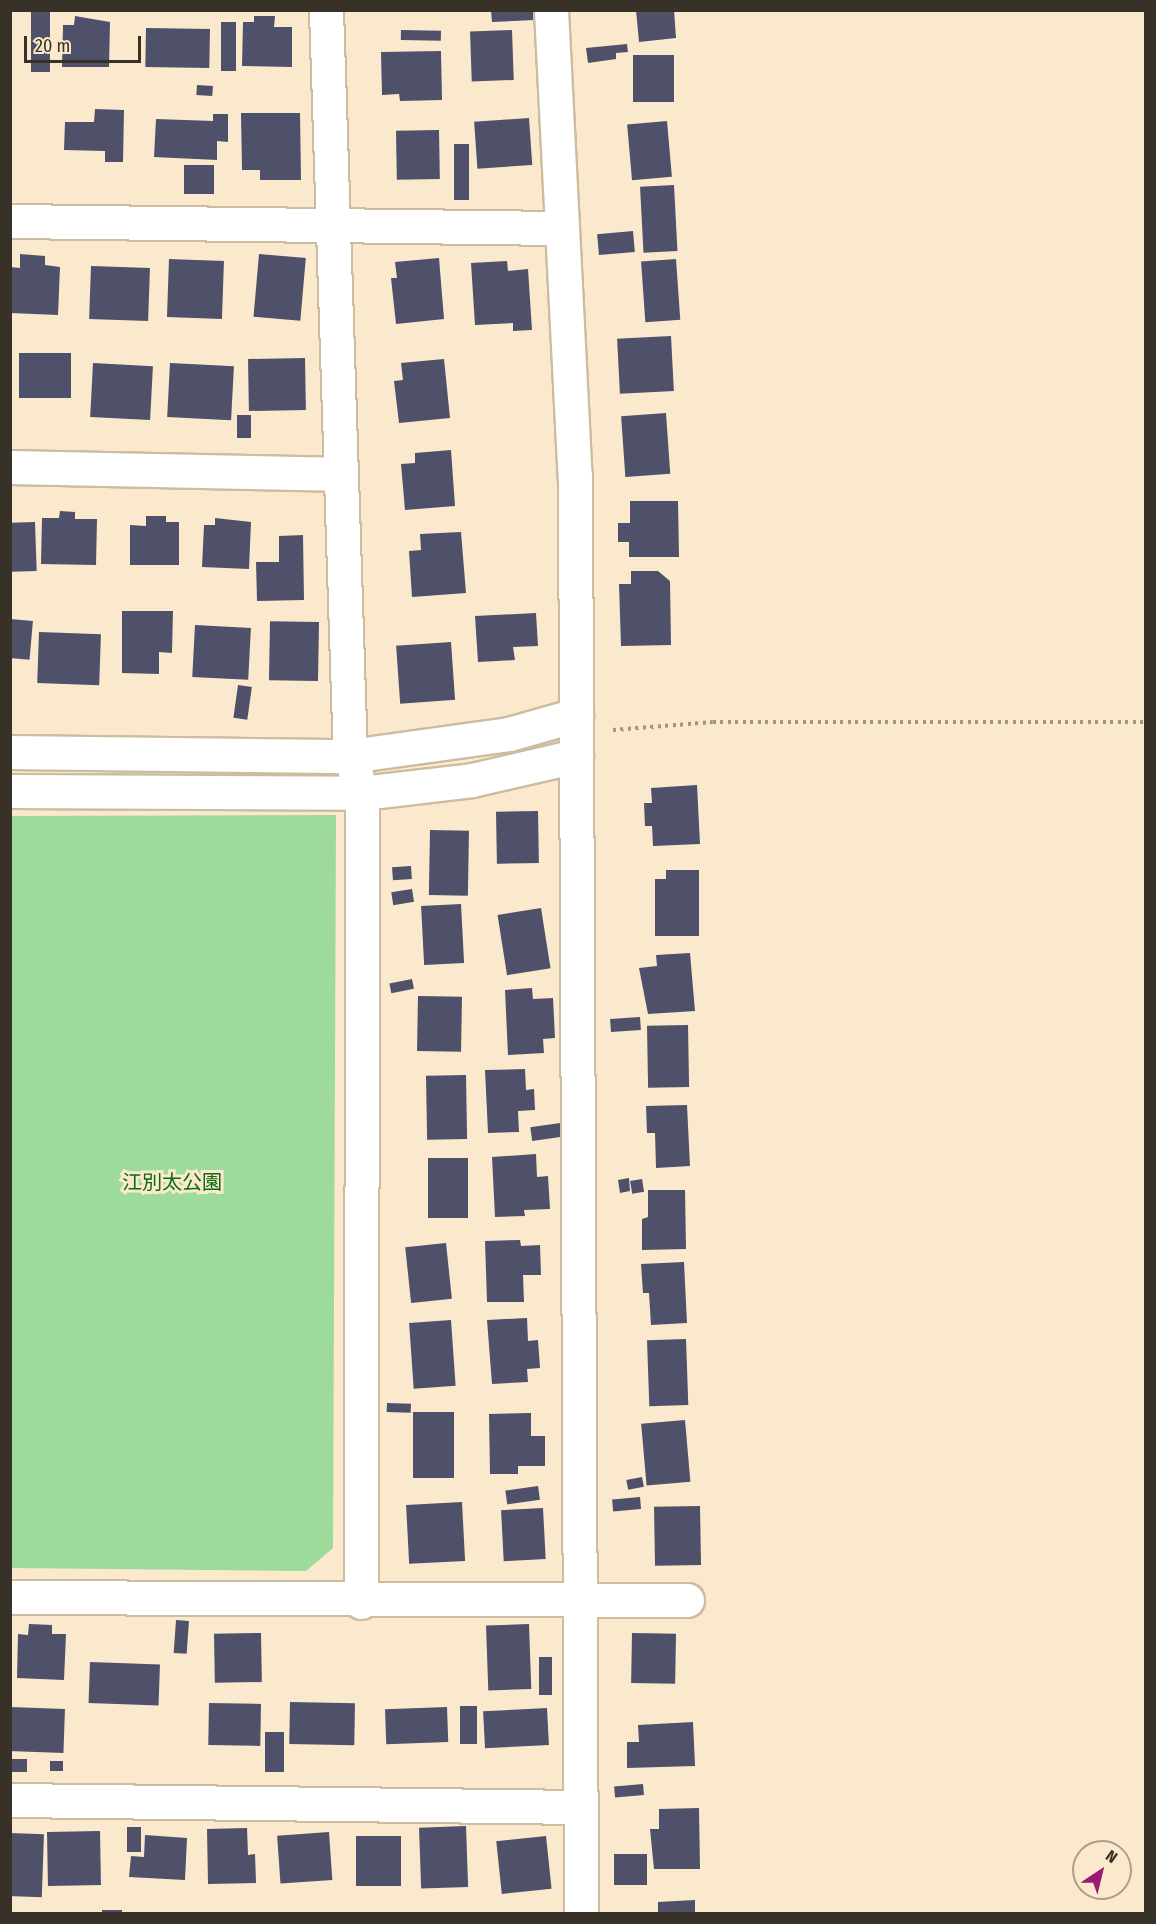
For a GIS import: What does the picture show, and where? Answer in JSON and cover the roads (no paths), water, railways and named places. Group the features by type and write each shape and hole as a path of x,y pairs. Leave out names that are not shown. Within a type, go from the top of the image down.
{"street":[{"path":"326,10 350,756 362,793 361,1602"},
{"path":"551,10 575,476 581,1914"},
{"path":"10,221 562,228"},
{"path":"10,467 341,474"},
{"path":"10,752 350,756 509,734 576,734"},
{"path":"10,791 362,793 472,780 576,734"},
{"path":"10,1597 361,1602 579,1598 687,1600"},
{"path":"10,1800 580,1807"}],"park label":[{"name":"江別太公園","path":"172,1182"}]}
